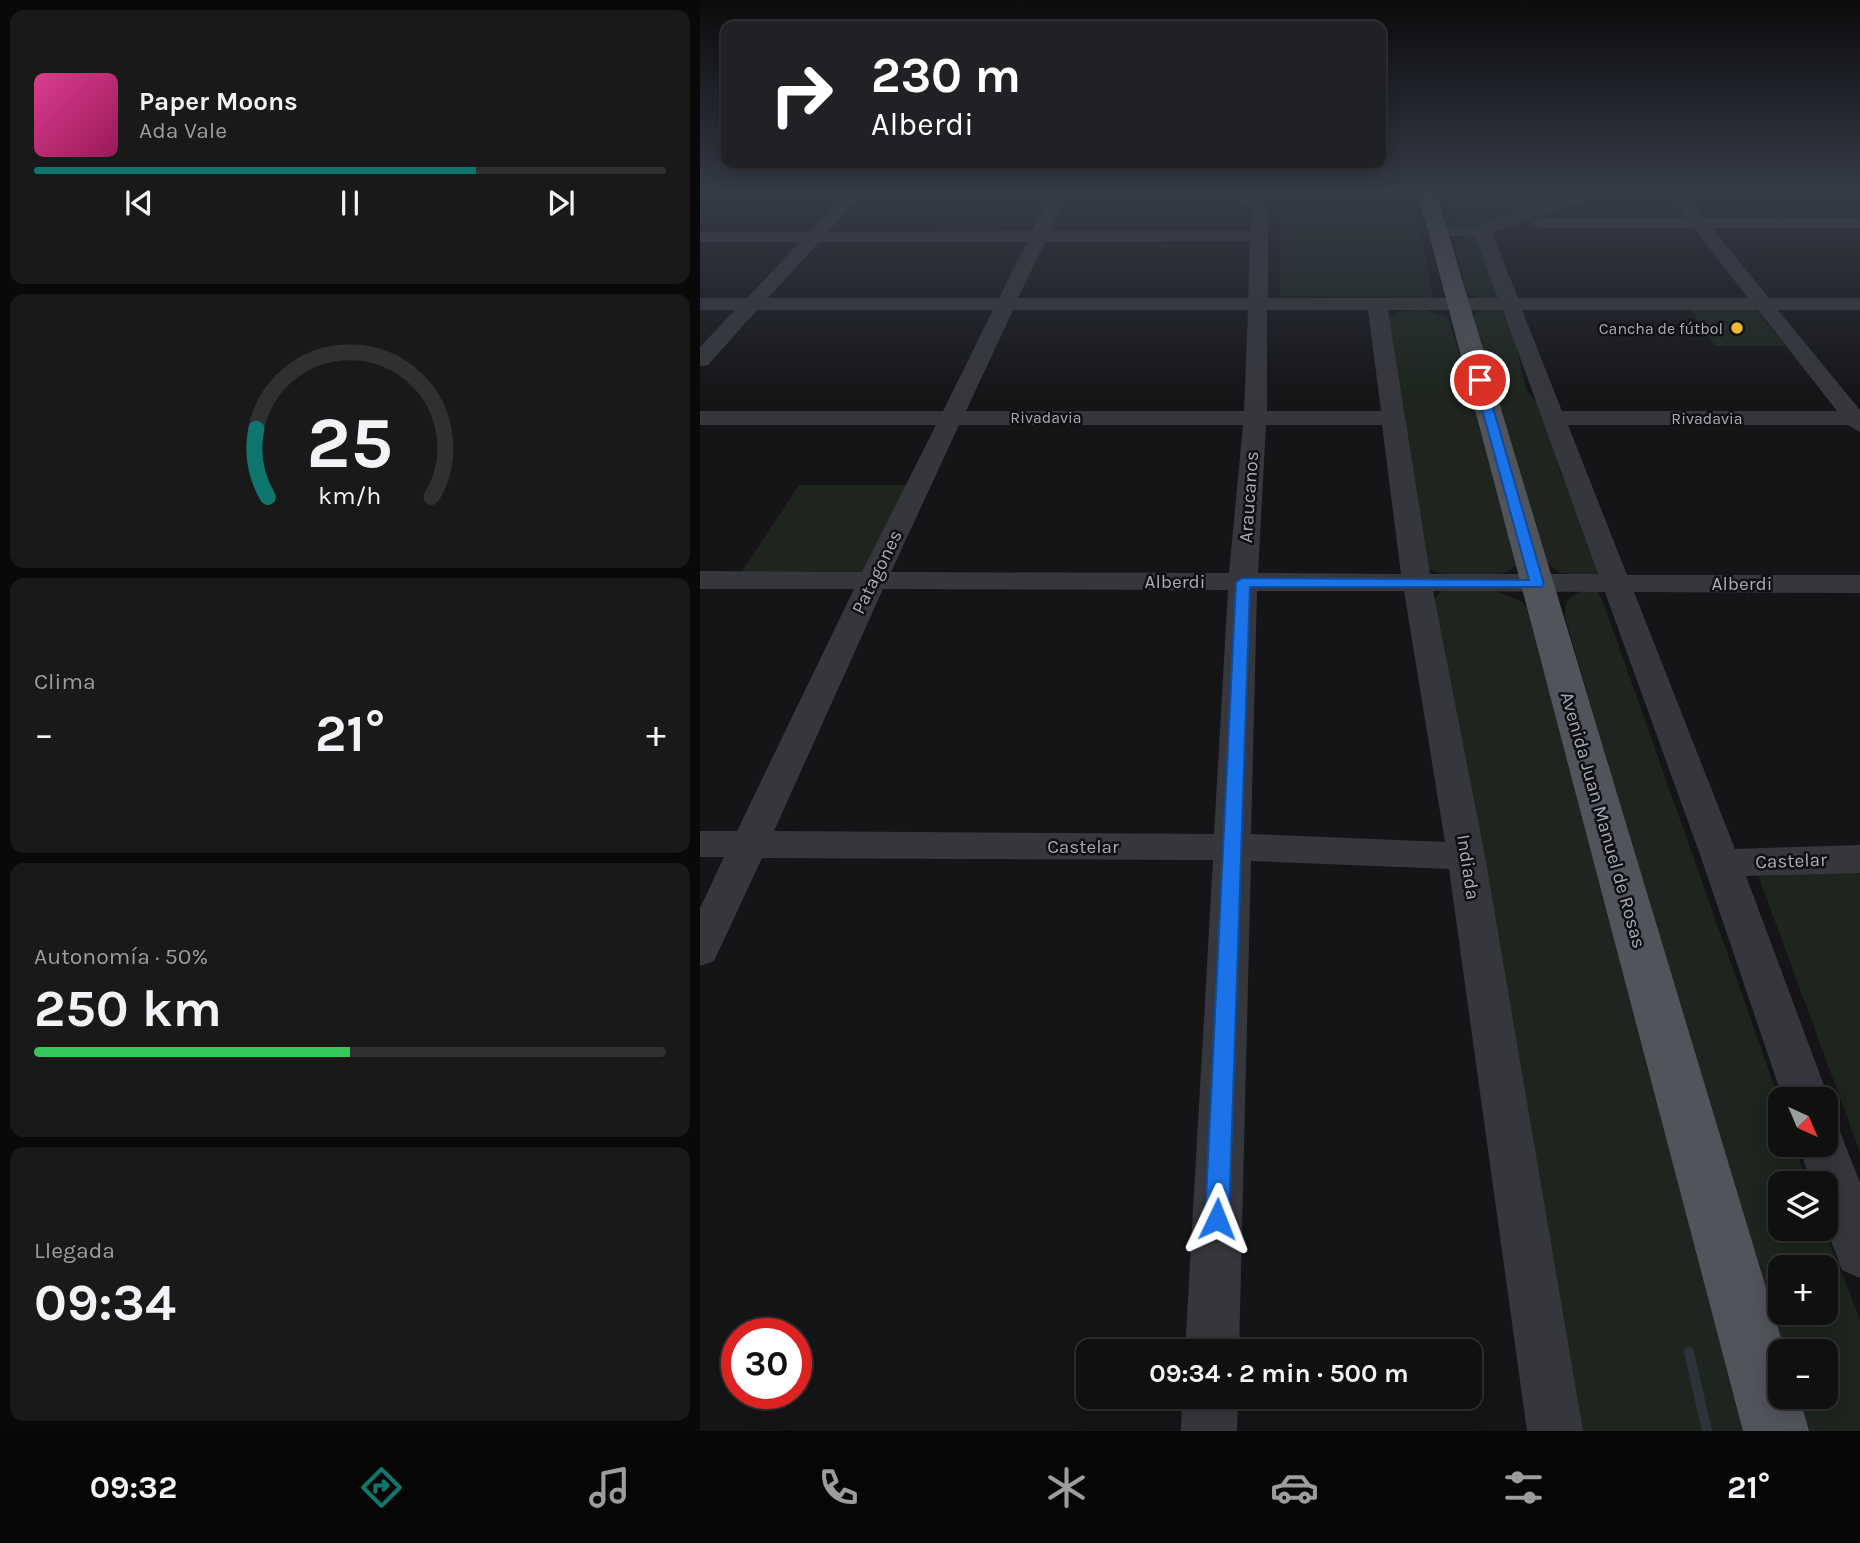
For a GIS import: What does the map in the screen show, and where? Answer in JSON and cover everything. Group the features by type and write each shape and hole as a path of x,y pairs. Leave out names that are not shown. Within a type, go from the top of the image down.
{"main road":[{"name":"Avenida Juan Manuel de Rosas","path":"1447,263 1776,1431"}],"street":[{"path":"700,360 790,263"},
{"name":"Patagones","path":"700,950 872,581 1025,263"},
{"name":"Araucanos","path":"1212,1339 1231,847 1243,582 1255,417 1259,263"},
{"path":"1501,263 1511,304 1722,863 1801,1087"},
{"path":"1731,263 1858,420"},
{"path":"700,304 1860,304"},
{"name":"Indiada","path":"1377,304 1391,418 1417,584 1466,856 1555,1431"},
{"name":"Rivadavia","path":"700,418 1391,418"},
{"name":"Rivadavia","path":"1555,418 1858,420"},
{"name":"Alberdi","path":"700,580 1860,584"},
{"name":"Castelar","path":"700,844 1231,847 1466,856"},
{"name":"Castelar","path":"1722,863 1860,859"},
{"path":"1827,1157 1860,1253"},
{"path":"1209,1431 1210,1409"}],"shaded area":[{"path":"1279,263 1427,263 1433,298 1280,296"},
{"path":"1459,263 1488,263 1501,296 1497,300 1483,301 1467,292"},
{"path":"1485,309 1501,310 1510,319 1526,390 1543,410 1561,474 1575,500 1598,572 1593,576 1560,573 1543,560 1474,320 1474,314"},
{"path":"1425,310 1448,318 1495,470 1518,563 1499,574 1486,577 1456,576 1420,566 1388,316 1400,311"},
{"name":"Cancha de fútbol","path":"1691,310 1756,310 1785,346 1715,346"},
{"path":"799,485 912,485 867,577 737,579"},
{"path":"1492,590 1523,602 1527,610 1751,1431 1571,1431 1431,602 1442,591"},
{"path":"1598,591 1775,1087 1768,1087 1768,1157 1798,1157 1804,1171 1768,1171 1768,1241 1829,1241 1834,1255 1768,1255 1768,1304 1567,624 1565,607 1573,595"},
{"path":"1755,867 1860,868 1860,1152"},
{"path":"1838,1264 1860,1319 1860,1431 1806,1431 1800,1409 1838,1409 1838,1339 1778,1339 1774,1325 1838,1325"}],"waterway":[{"path":"1689,1352 1707,1431"}],"place":[{"name":"Cancha de fútbol","path":"1737,328"}],"route":[{"path":"1217,1219 1243,582 1537,584 1480,380"}]}
